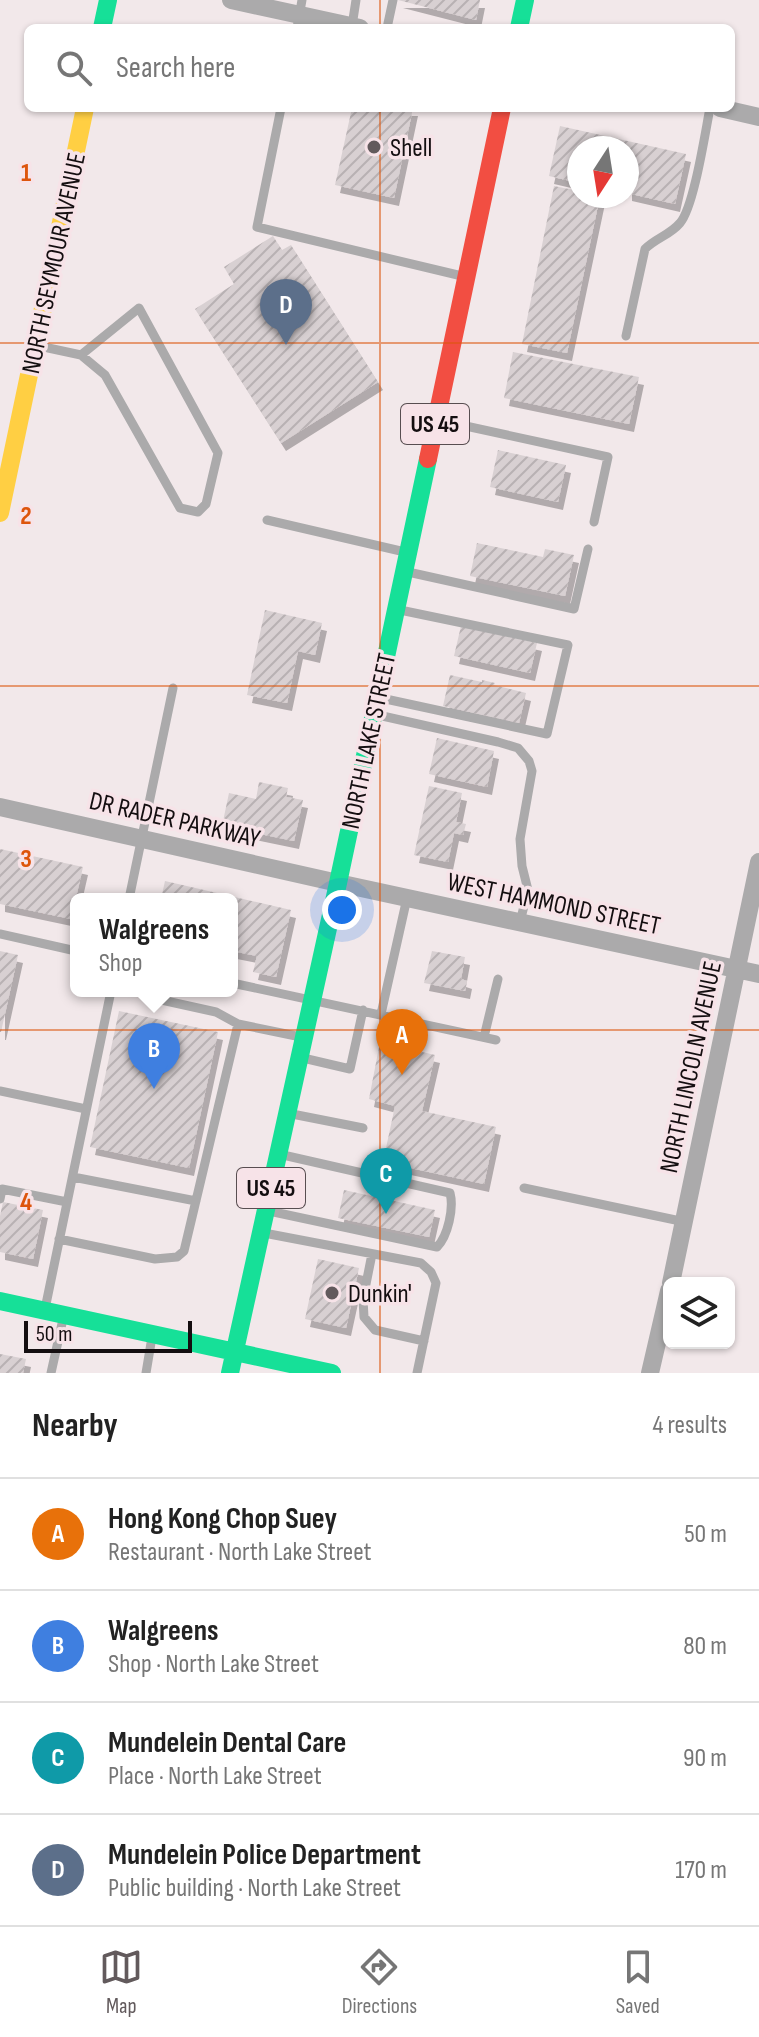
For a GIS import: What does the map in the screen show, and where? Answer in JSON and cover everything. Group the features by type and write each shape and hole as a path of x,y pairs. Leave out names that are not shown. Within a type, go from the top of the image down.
{"main road":[{"path":"103,24 108,0"},
{"path":"520,24 525,0"},
{"name":"NORTH SEYMOUR AVENUE","path":"0,513 84,112"},
{"name":"NORTH LAKE STREET","path":"230,1373 338,883 501,112"},
{"path":"0,1301 332,1373"}],"street":[{"path":"231,0 343,24"},
{"path":"735,111 759,117"},
{"name":"DR RADER PARKWAY","path":"0,807 338,883"},
{"name":"NORTH LINCOLN AVENUE","path":"672,1277 759,862"},
{"name":"WEST HAMMOND STREET","path":"338,883 759,974"},
{"path":"650,1373 663,1317"}],"lane":[{"path":"356,0 356,24"},
{"path":"388,24 393,0"},
{"path":"280,112 257,227 466,277"},
{"path":"626,336 645,249 682,221 692,192 709,112"},
{"path":"35,345 81,355 105,375 180,508 198,512 206,504 218,453 139,308 81,355"},
{"path":"436,420 608,457 594,522"},
{"path":"267,520 574,609 588,549"},
{"path":"375,706 547,734 568,645 396,609"},
{"path":"130,893 173,688"},
{"path":"375,706 518,748 529,761 532,771 520,839 528,890 520,922"},
{"path":"381,1014 407,898"},
{"path":"0,934 70,950"},
{"path":"484,1037 498,979"},
{"path":"238,984 496,1040"},
{"path":"45,1311 110,997"},
{"path":"157,999 216,1012 238,1024 304,1037"},
{"path":"300,1058 350,1069 363,1010"},
{"path":"59,1239 155,1259 177,1257 184,1251 238,1024"},
{"path":"0,1091 86,1109"},
{"path":"287,1113 363,1128"},
{"path":"266,1210 437,1247 444,1241 452,1201 450,1193 278,1154"},
{"path":"73,1177 196,1201"},
{"path":"524,1188 685,1222"},
{"path":"0,1199 2,1189 67,1202"},
{"path":"261,1233 421,1263 431,1272 436,1283 417,1373"},
{"path":"372,1254 363,1299 364,1317 375,1330 424,1341"},
{"path":"51,1373 64,1315"},
{"path":"146,1373 153,1335"}],"building":[{"path":"398,0 480,0 476,20"},
{"name":"Shell","path":"351,112 412,112 394,198 335,185"},
{"path":"560,126 605,136 567,136 567,180 549,176"},
{"path":"639,144 686,154 675,204 639,196"},
{"path":"554,186 567,189 567,208 597,208 567,353 522,344"},
{"path":"273,236 282,250 291,245 378,382 281,443 195,309 234,284 224,267"},
{"path":"513,352 639,377 629,424 504,398"},
{"path":"498,450 566,465 558,502 490,487"},
{"path":"477,543 543,557 545,549 574,555 565,596 470,576"},
{"path":"265,610 322,623 315,655 298,651 287,703 247,695"},
{"path":"461,626 537,643 530,673 454,656"},
{"path":"450,675 495,683 526,693 519,723 443,706"},
{"path":"437,738 494,751 487,787 429,774"},
{"path":"259,782 288,788 286,797 303,800 294,841 222,826 229,793 256,799"},
{"path":"429,786 462,793 456,822 466,824 463,835 454,833 448,862 414,855"},
{"path":"0,849 83,867 77,893 70,893 70,919 0,904"},
{"path":"165,881 217,893 162,893"},
{"path":"238,898 291,910 276,977 253,972 257,956 238,952"},
{"path":"0,951 18,955 1,1032 0,1032"},
{"path":"432,951 465,957 461,979 467,981 465,991 424,983"},
{"path":"119,1011 218,1032 189,1168 90,1147"},
{"path":"380,1042 435,1055 422,1111 496,1127 484,1184 383,1162 395,1106 369,1099"},
{"path":"344,1190 435,1210 429,1237 338,1218"},
{"path":"3,1202 43,1210 33,1259 0,1252"},
{"name":"Dunkin'","path":"318,1259 359,1268 346,1328 305,1319"},
{"path":"0,1354 26,1359 23,1373 0,1373"}],"traffic: fast":[{"path":"103,24 108,0"},
{"path":"520,24 525,0"},
{"path":"230,1373 428,459"},
{"path":"0,1301 332,1373"}],"traffic: slow":[{"path":"0,513 84,112"}],"traffic: jam":[{"path":"428,459 501,112"}],"place":[{"name":"Shell","path":"374,147"},
{"name":"Mundelein Police Department","path":"286,345"},
{"name":"Hong Kong Chop Suey","path":"402,1075"},
{"name":"Walgreens","path":"154,1089"},
{"name":"Mundelein Dental Care","path":"386,1214"},
{"name":"Dunkin'","path":"332,1293"}]}
